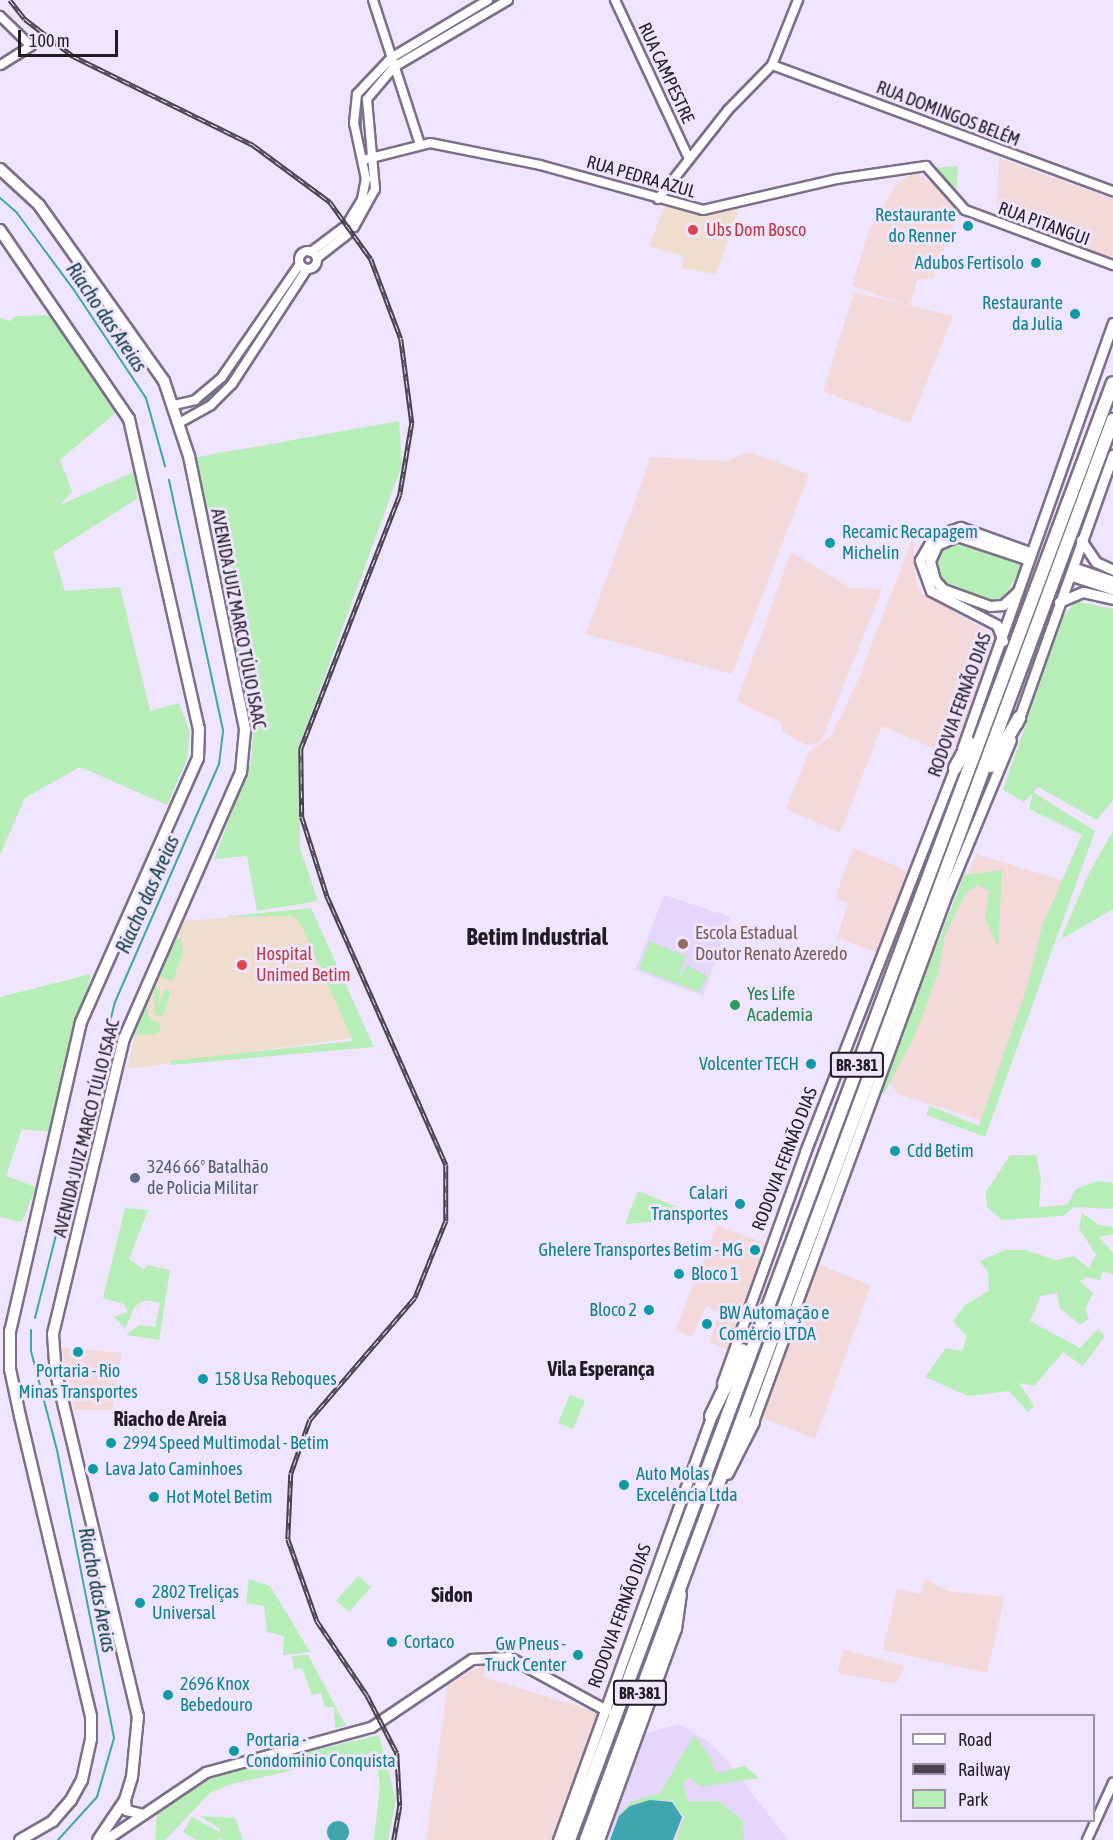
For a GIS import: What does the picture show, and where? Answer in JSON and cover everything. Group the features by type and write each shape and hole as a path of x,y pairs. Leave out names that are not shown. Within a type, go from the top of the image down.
{"highway":[{"name":"RODOVIA FERNÃO DIAS","path":"569,1840 801,1221 989,708 1113,383"},
{"name":"BR-381","path":"586,1840 699,1528 1113,420"},
{"path":"955,768 989,708"},
{"path":"953,852 1000,746 1019,718"},
{"path":"711,1416 801,1221"},
{"name":"BR-381","path":"699,1528 753,1422"},
{"path":"598,1840 675,1629 680,1582"}],"main road":[{"name":"AVENIDA JUIZ MARCO TÚLIO ISAAC","path":"0,169 39,205 164,381 179,423 245,729 242,772 124,1038 53,1342 138,1716 137,1748 124,1800 98,1840"},
{"name":"AVENIDA JUIZ MARCO TÚLIO ISAAC","path":"0,230 129,419 199,729 198,758 81,1022 10,1331 10,1369 25,1445 91,1716 91,1739 82,1780 71,1800 53,1821 20,1840"},
{"name":"RODOVIA FERNÃO DIAS","path":"558,1840 806,1152 1003,642 1113,323"},
{"name":"BR-381","path":"753,1422 945,899 1019,718 1113,456"},
{"path":"1003,642 997,625 931,591 920,560 934,536 960,527 1027,555 957,536 938,545 930,561 935,580 943,589 990,606 1003,605 1023,584"},
{"path":"1081,540 1096,562 1113,570"},
{"path":"1113,581 1076,573 1113,589"},
{"path":"1059,602 1083,592 1113,599"},
{"path":"105,1840 206,1772 228,1763 371,1727 477,1658 509,1657 606,1710"},
{"path":"124,1800 126,1810 144,1814"}],"street":[{"path":"373,0 420,145"},
{"path":"488,0 391,58 357,94 354,123 363,160 362,199 351,224 375,189 375,157 367,99 394,67 508,0"},
{"name":"RUA CAMPESTRE","path":"615,0 689,159"},
{"path":"658,199 689,159 772,65 798,0"},
{"path":"0,16 32,46 0,65"},
{"name":"RUA DOMINGOS BELÉM","path":"772,65 1113,191"},
{"name":"RUA PEDRA AZUL","path":"363,160 430,143 540,165 703,210 837,179 926,166 966,210"},
{"name":"RUA PITANGUI","path":"966,210 1113,265"},
{"path":"179,423 211,405 232,384 303,267 301,255 314,255 346,231"},
{"path":"174,405 195,400 222,377 303,267 315,266 314,255"},
{"path":"1087,1840 1113,1783"}],"shaded area":[{"path":"999,158 1113,199 1113,259 996,216"},
{"path":"916,171 961,207 933,278 917,280 910,306 852,286 869,230 896,184"},
{"name":"Ubs Dom Bosco","path":"665,205 696,213 739,207 716,274 681,268 684,256 649,246"},
{"path":"854,292 953,316 910,423 823,392"},
{"path":"748,452 809,474 732,674 586,634 651,457 727,461"},
{"path":"913,537 916,584 922,593 995,635 995,657 951,756 882,726 840,833 786,809 809,752 831,736 858,680"},
{"path":"791,552 851,588 882,589 822,740 808,746 783,732 780,722 737,701"},
{"path":"853,848 911,872 879,953 837,938 848,903 835,898"},
{"path":"976,854 1068,882 986,1122 898,1094 889,1081"},
{"name":"Escola Estadual Doutor Renato Azeredo","path":"664,895 731,917 703,996 635,970"},
{"name":"Hospital Unimed Betim","path":"297,913 359,1037 128,1069 139,1010 182,921"},
{"path":"717,1225 767,1244 728,1349 710,1343 718,1312 706,1306 692,1337 675,1331"},
{"path":"817,1264 871,1285 815,1439 761,1417"},
{"path":"62,1347 122,1353 112,1410 74,1410"},
{"path":"925,1579 948,1591 1005,1597 987,1673 883,1650 897,1589 921,1594"},
{"path":"843,1649 904,1666 896,1684 838,1673"},
{"path":"487,1662 484,1677 596,1712 598,1717 552,1840 426,1840 448,1684"},
{"path":"679,1724 709,1742 729,1763 788,1840 601,1840 640,1735"},
{"path":"650,1800 672,1802 682,1817 673,1840 610,1840 619,1816 630,1806"},
{"path":"338,1821 346,1824 348,1828 346,1840 330,1840 327,1832 330,1824"}],"green space":[{"path":"958,166 956,197 932,168"},
{"path":"53,315 118,411 60,460 72,491 60,505 136,471 137,499 53,552 65,591 120,587 150,711 179,703 190,732 187,760 167,805 80,767 25,798 0,855 0,318 10,321 16,316"},
{"path":"399,421 402,465 300,744 300,848 318,901 257,911 247,856 214,859 251,763 253,736 192,458"},
{"path":"955,542 990,550 1025,564 1002,599 980,598 939,579 935,569 939,551"},
{"path":"1076,601 1113,609 1113,800 1097,820 1038,787 1033,792 1095,831 985,1137 926,1115 930,1106 979,1126 1029,981 1042,926 1082,835 1029,809 1033,793 1024,802 1003,790 1063,617"},
{"path":"1113,831 1113,909 1061,939 1088,875"},
{"path":"1002,870 998,948 985,919 989,891 978,885 966,893 945,936 938,974 914,1037 884,1094 881,1092 891,1063 964,875"},
{"path":"311,908 374,1047 171,1065 170,1061 353,1041 300,922 292,916 222,917"},
{"path":"181,938 183,951 173,981 159,976 176,939"},
{"path":"649,941 686,956 679,978 687,965 707,976 699,992 639,969"},
{"path":"91,974 51,1132 22,1129 6,1176 36,1187 22,1222 0,1217 0,997"},
{"path":"154,987 160,989 158,1008 165,990 171,991 163,1016 155,1015"},
{"path":"146,1003 150,1019 161,1024 158,1034 135,1035"},
{"path":"1010,1155 1036,1155 1041,1180 1039,1207 1067,1205 1076,1189 1096,1181 1113,1183 1113,1209 1074,1207 1063,1216 1002,1220 987,1207 986,1192"},
{"path":"638,1191 704,1218 625,1224"},
{"path":"125,1208 148,1210 129,1259 144,1270 147,1265 170,1270 159,1340 126,1335 139,1325 155,1327 160,1303 146,1300 135,1306 125,1329 114,1317 128,1312 124,1304 103,1298"},
{"path":"1082,1213 1099,1225 1113,1227 1113,1234 1099,1237 1113,1253 1113,1275 1103,1271 1100,1280 1086,1277 1080,1281 1093,1293 1085,1309 1089,1319 1080,1325 1060,1308 1057,1293 1041,1296 1030,1321 1080,1348 1098,1329 1105,1336 1083,1366 1063,1352 1034,1386 1019,1383 1034,1406 1028,1412 1009,1391 968,1396 925,1377 946,1348 962,1351 967,1336 953,1322 965,1305 989,1291 988,1272 980,1261 1005,1250 1025,1250 1056,1260 1074,1256 1089,1268 1096,1255 1079,1228"},
{"path":"570,1395 585,1401 573,1429 558,1423"},
{"path":"358,1576 371,1587 349,1612 336,1601"},
{"path":"249,1579 270,1586 310,1652 283,1655 284,1636 267,1632 264,1606 246,1603"},
{"path":"308,1655 346,1726 335,1728 334,1707 325,1707 321,1693 312,1695 302,1668 294,1669 292,1656"},
{"path":"379,1735 396,1800 388,1840 374,1840 380,1786 376,1757 350,1757 232,1784 210,1793 165,1840 155,1840 157,1812 222,1772"},
{"path":"694,1735 711,1758 715,1773 745,1766 759,1778 700,1787 689,1777 683,1784 688,1801 719,1801 743,1821 744,1840 676,1840 684,1817 671,1800 635,1803 613,1821 632,1801 660,1793"},
{"path":"200,1816 235,1818 243,1840 222,1840 219,1828"},
{"path":"192,1817 223,1834 219,1840 196,1840 183,1832"}],"waterway":[{"path":"399,59 488,6"},
{"path":"374,82 385,72"},
{"path":"361,138 361,103 370,86"},
{"name":"Riacho das Areias","path":"0,198 17,213 74,290 146,398 165,466"},
{"path":"263,324 291,286"},
{"path":"202,403 236,372 259,329"},
{"name":"Riacho das Areias","path":"35,1318 115,1002 219,764 223,730 169,480"},
{"name":"Riacho das Areias","path":"31,1330 31,1351 57,1450 114,1738 97,1797 58,1840"}],"tunnel":[{"path":"1029,552 1078,569"},
{"path":"1026,559 1075,577"}],"railway":[{"path":"10,0 25,19 73,56 253,145 330,202 371,259 401,339 412,423 400,495 301,749 302,817 327,896 446,1165 446,1221 415,1298 310,1420 291,1474 288,1539 317,1621 367,1695 397,1753 400,1806 394,1840"}],"place":[{"name":"Restaurante do Renner","path":"968,226"},
{"name":"Ubs Dom Bosco","path":"693,230"},
{"name":"Adubos Fertisolo","path":"1036,263"},
{"name":"Restaurante da Julia","path":"1075,314"},
{"name":"Recamic Recapagem Michelin","path":"830,543"},
{"name":"Escola Estadual Doutor Renato Azeredo","path":"683,944"},
{"name":"Hospital Unimed Betim","path":"242,965"},
{"name":"Yes Life Academia","path":"735,1005"},
{"name":"Volcenter TECH","path":"811,1064"},
{"name":"Cdd Betim","path":"895,1151"},
{"name":"3246 66º Batalhão de Policia Militar","path":"135,1178"},
{"name":"Calari Transportes","path":"740,1204"},
{"name":"Ghelere Transportes Betim - MG","path":"755,1250"},
{"name":"Bloco 1","path":"679,1274"},
{"name":"Bloco 2","path":"649,1310"},
{"name":"BW Automação e Comércio LTDA","path":"707,1324"},
{"name":"Portaria - Rio Minas Transportes","path":"78,1352"},
{"name":"158 Usa Reboques","path":"203,1379"},
{"name":"2994 Speed Multimodal - Betim","path":"111,1443"},
{"name":"Lava Jato Caminhoes","path":"93,1469"},
{"name":"Auto Molas Excelência Ltda","path":"624,1485"},
{"name":"Hot Motel Betim","path":"154,1497"},
{"name":"2802 Treliças Universal","path":"140,1603"},
{"name":"Cortaco","path":"392,1642"},
{"name":"Gw Pneus - Truck Center","path":"578,1655"},
{"name":"2696 Knox Bebedouro","path":"168,1695"},
{"name":"Portaria - Condominio Conquista","path":"234,1751"}],"district":[{"name":"Betim Industrial","path":"537,937"},
{"name":"Vila Esperança","path":"601,1368"},
{"name":"Riacho de Areia","path":"170,1418"},
{"name":"Sidon","path":"452,1594"}]}
